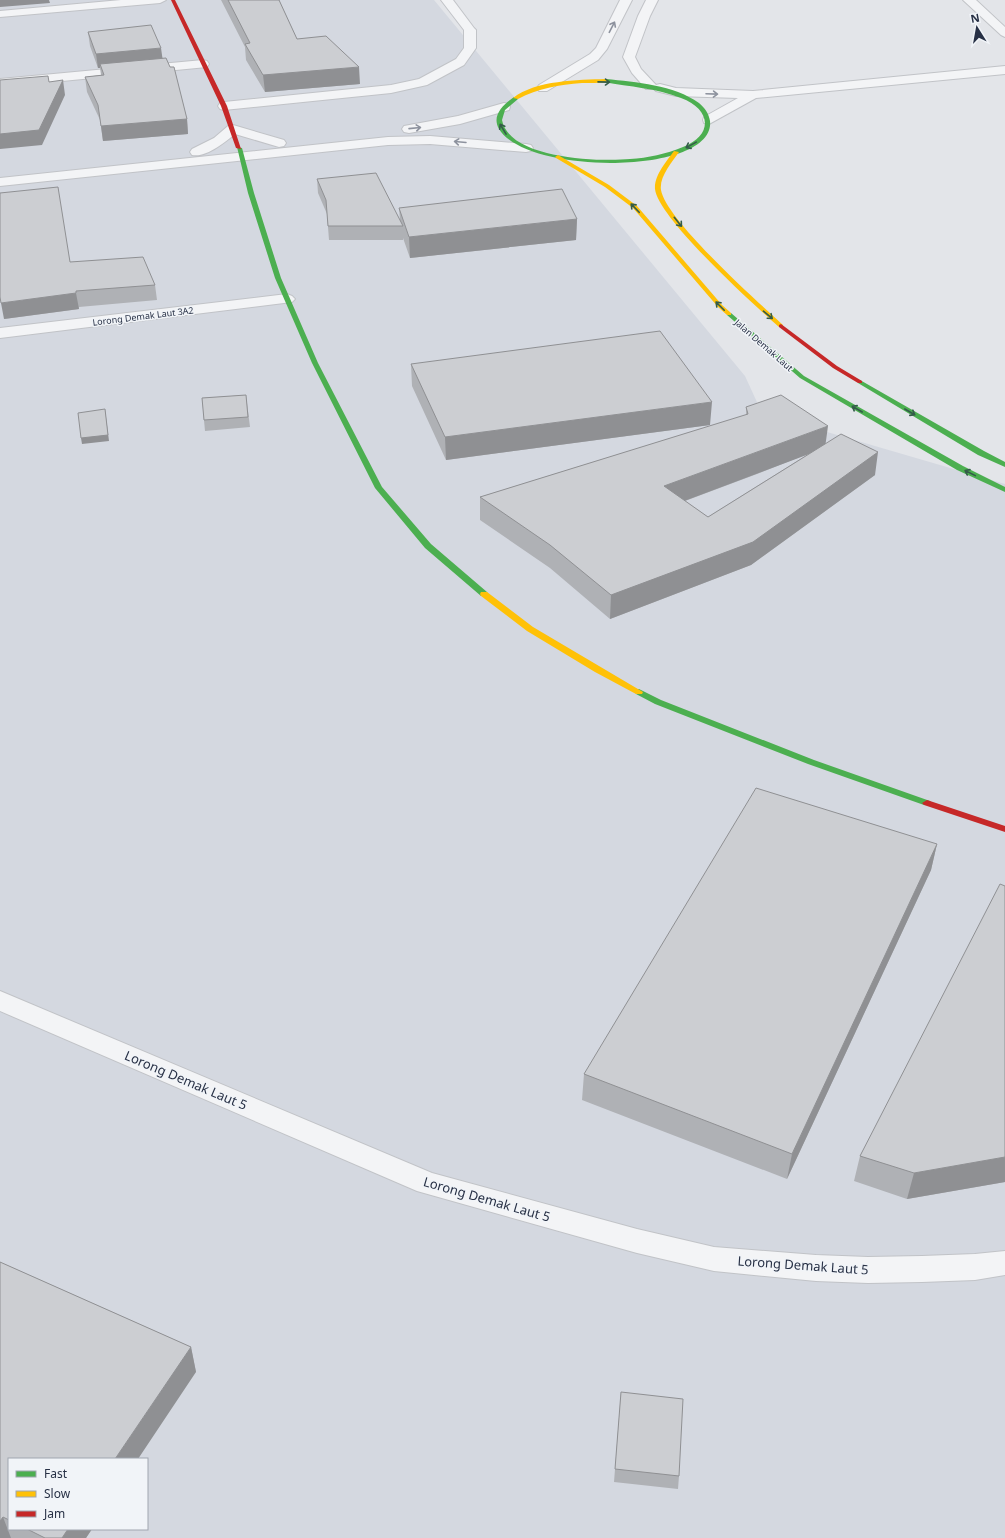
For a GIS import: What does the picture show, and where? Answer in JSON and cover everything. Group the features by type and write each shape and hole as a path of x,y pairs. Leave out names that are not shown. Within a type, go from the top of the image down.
{"main road":[{"path":"173,0 224,106 233,129 278,278 315,363 379,488 428,546 479,590 530,629 598,670 658,702 811,762 1005,829"},
{"path":"606,81 655,87 678,94 702,108 709,120 708,128 705,134 698,141 676,152 655,158 613,162 581,161 558,157 526,148 515,142 506,135 501,128 499,121 500,114 504,107 514,99 526,93 543,88 577,82 606,81"},
{"path":"676,152 659,180 658,191 662,202 692,239 752,301 790,334 835,367 981,453 1005,465"},
{"name":"Jalan Demak Laut","path":"558,157 595,177 622,196 634,207 720,306 802,377 960,468 1005,490"}],"street":[{"path":"0,14 160,0"},
{"path":"224,106 391,89 422,82 444,72 460,62 470,48 470,30 447,0"},
{"path":"543,88 594,57 601,49 626,0"},
{"path":"652,0 644,16 629,58 636,70 655,87 676,92 753,95 1005,70"},
{"path":"969,0 1005,32"},
{"path":"0,83 203,64"},
{"path":"709,120 753,95"},
{"path":"0,182 423,128 460,120 504,107"},
{"path":"202,156 233,129 280,147 410,140 452,141 526,148"},
{"path":"0,172 202,156 246,174 254,166 280,147"},
{"name":"Lorong Demak Laut 3A2","path":"0,333 287,299"},
{"name":"Lorong Demak Laut 5","path":"0,1000 427,1183 637,1241 714,1259 795,1266 868,1270 975,1267 1005,1263"}],"shaded area":[{"path":"0,0 434,0 745,376 762,413 1005,484 1005,1538 0,1538"}],"building":[{"path":"228,0 279,0 297,39 326,36 359,67 263,75 245,44 250,43"},
{"path":"151,25 161,48 96,54 88,32"},
{"path":"166,58 170,67 174,67 187,119 101,126 98,105 85,77 104,75 100,64"},
{"path":"48,76 49,82 63,80 39,130 0,134 0,80"},
{"path":"376,173 403,226 328,226 326,200 317,179"},
{"path":"58,187 70,262 143,257 155,285 76,291 76,293 1,303 0,193"},
{"path":"562,189 577,219 409,237 399,208"},
{"path":"660,331 712,402 445,437 411,364"},
{"path":"246,395 248,417 204,420 202,398"},
{"path":"781,395 828,426 664,486 708,517 841,434 878,452 753,542 611,595 550,545 480,497 748,414 746,407"},
{"path":"105,409 108,435 81,438 78,413"},
{"path":"756,788 937,844 792,1154 584,1074"},
{"path":"1000,884 1005,886 1005,1157 914,1173 860,1156"},
{"path":"0,1262 191,1347 116,1458 8,1458 8,1520 3,1517 0,1521"},
{"path":"621,1392 683,1399 679,1476 615,1469"},
{"path":"29,1530 67,1530 62,1538 45,1538"}],"traffic: fast":[{"path":"516,98 501,112 499,120 500,125 506,135 529,149 544,154 576,160 601,162 649,159 667,155 686,148 700,140 707,132 707,115 698,105 685,97 650,87 606,81"},
{"path":"239,148 251,193 278,278 315,363 379,488 428,546 484,594"},
{"path":"729,314 802,377 960,468 1005,490"},
{"path":"860,382 981,453 1005,465"},
{"path":"639,692 658,702 811,762 927,803"}],"traffic: slow":[{"path":"516,98 548,86 606,81"},
{"path":"676,152 659,180 658,190 663,202 692,239 752,300 781,326"},
{"path":"558,157 607,186 635,207 720,306 729,314"},
{"path":"484,594 530,629 598,670 639,692"}],"traffic: jam":[{"path":"173,0 224,106 239,148"},
{"path":"781,326 835,367 860,382"},
{"path":"927,803 1005,829"}]}
